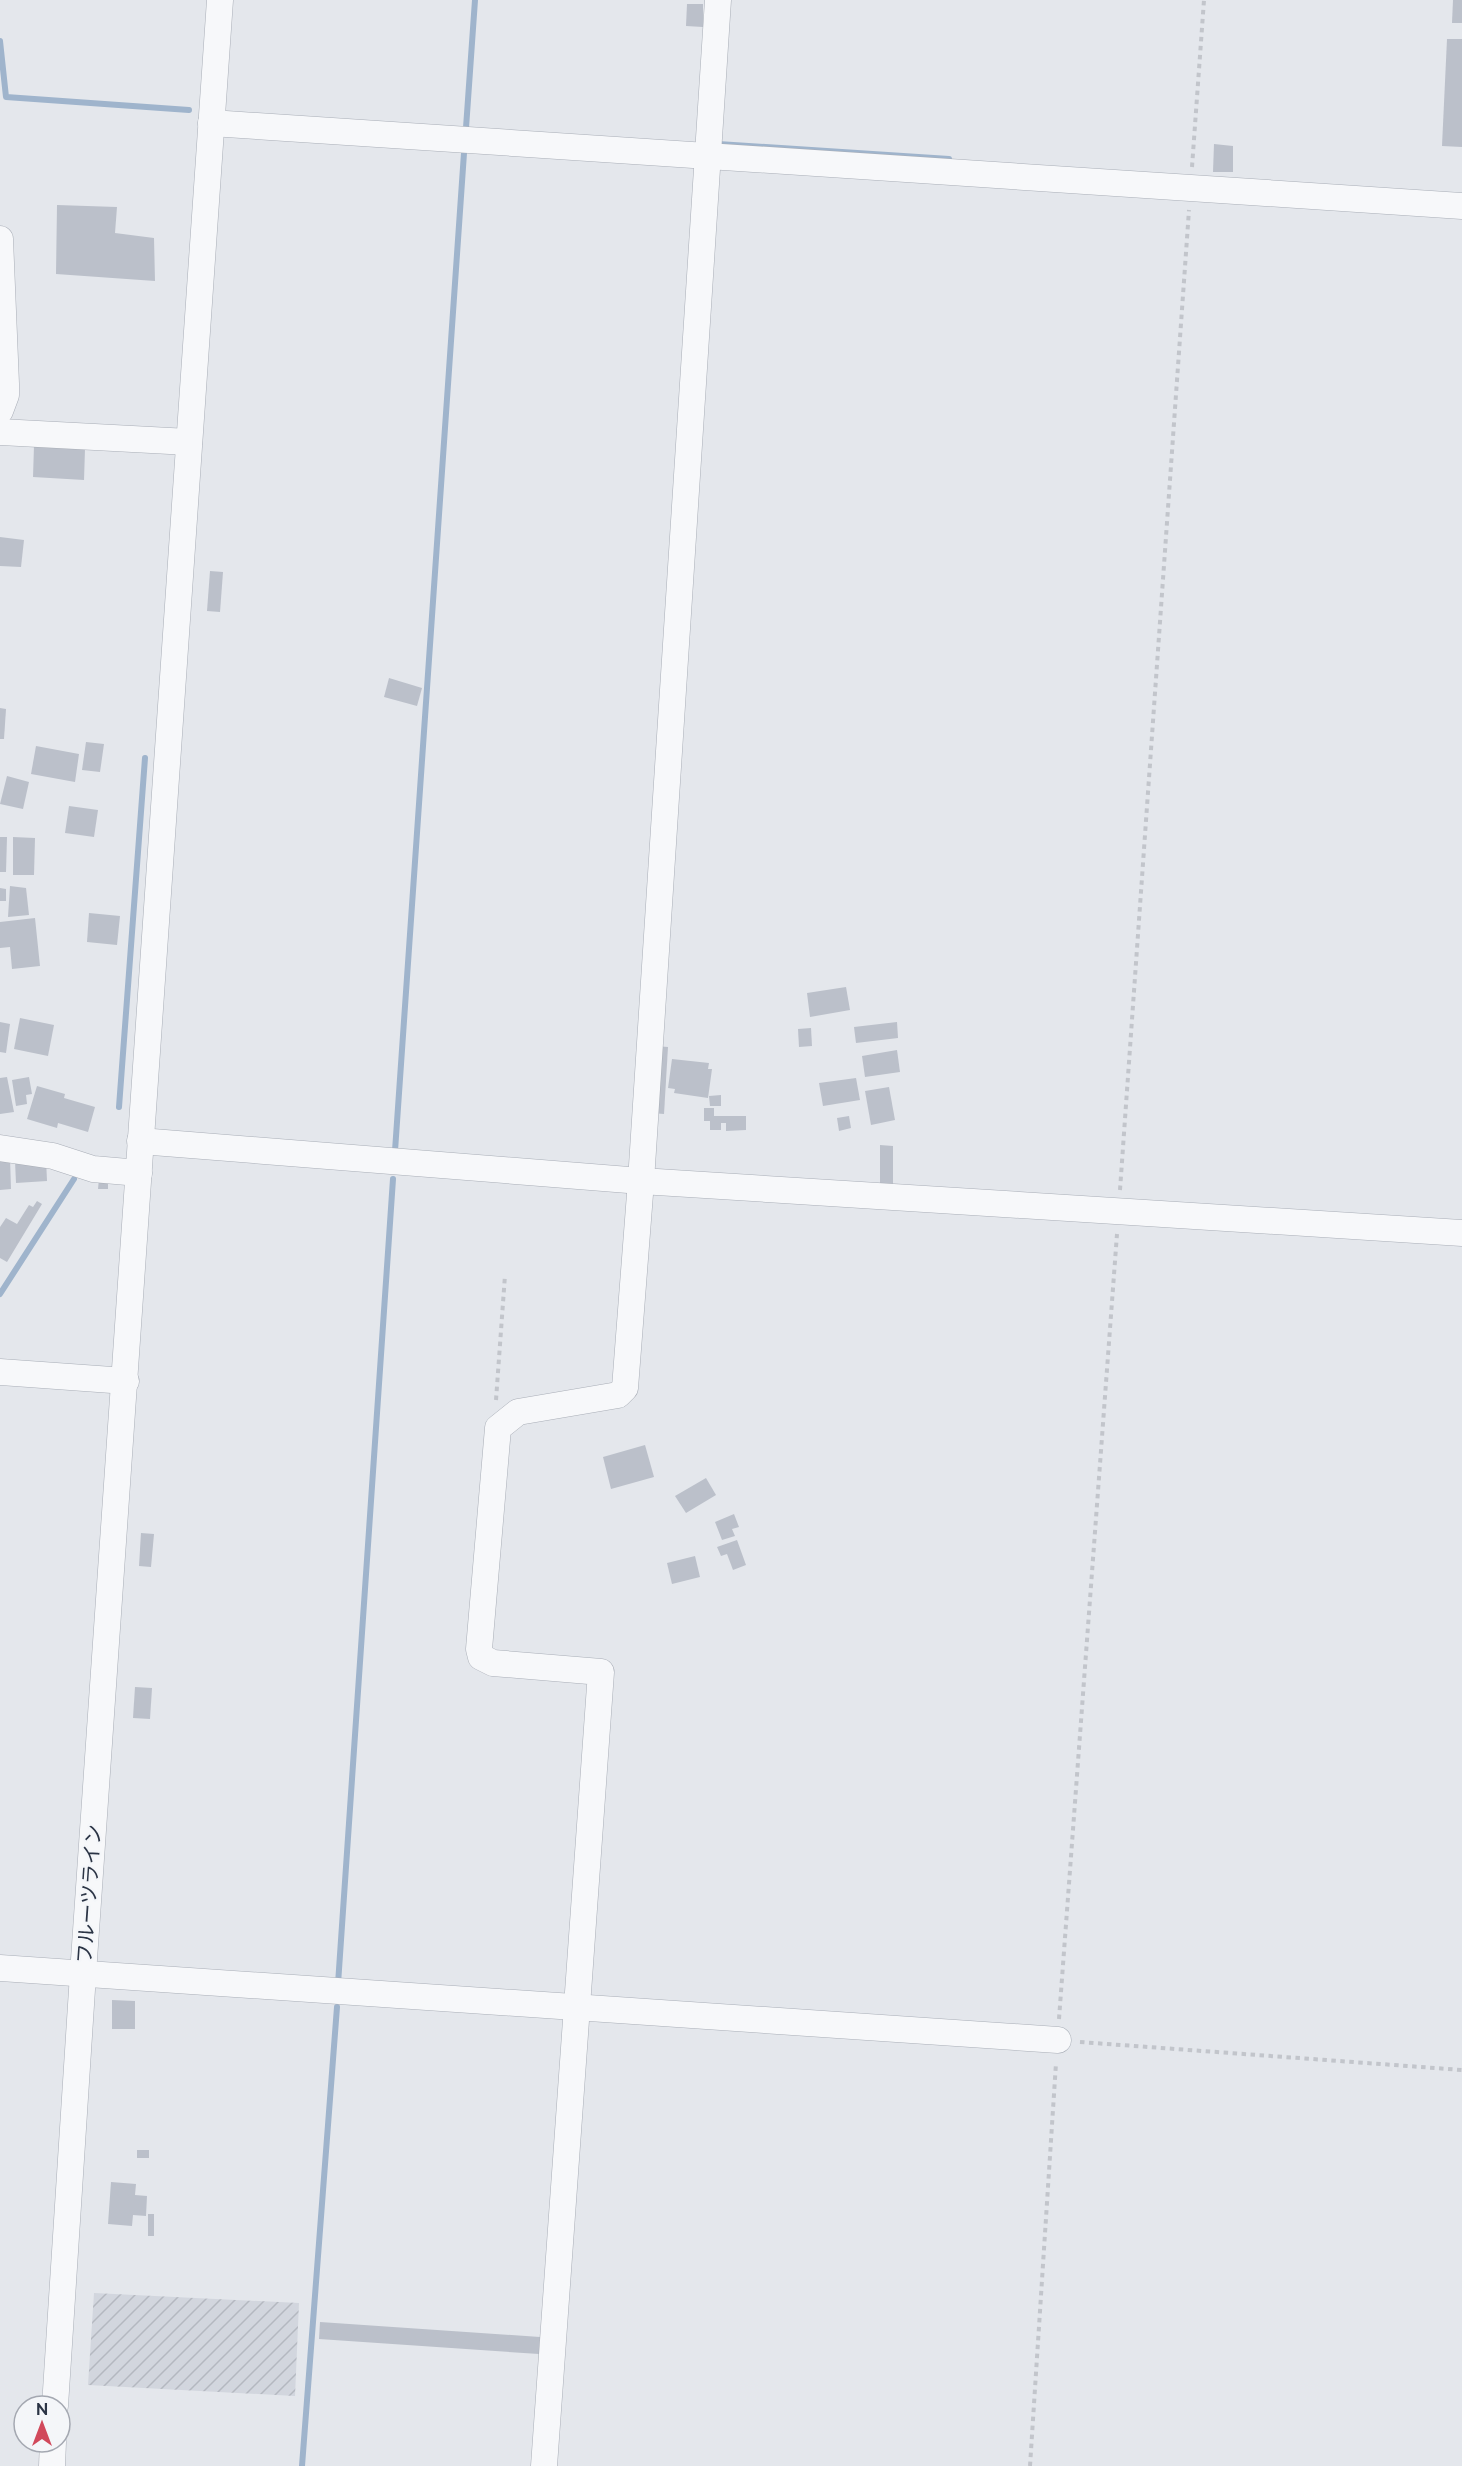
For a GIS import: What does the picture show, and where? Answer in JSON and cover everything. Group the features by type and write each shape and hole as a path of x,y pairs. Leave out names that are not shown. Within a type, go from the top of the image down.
{"street":[{"name":"フルーツライン","path":"56,2394 220,0"},
{"path":"544,2466 601,1672 493,1663 481,1657 479,1649 498,1428 518,1412 618,1395 625,1388 641,1181 718,0"},
{"path":"211,123 1462,207"},
{"path":"0,239 6,395 0,411"},
{"path":"0,432 189,442"},
{"path":"141,1141 641,1181 1462,1233"},
{"path":"0,1148 53,1156 93,1169 139,1173"},
{"path":"0,1372 126,1382"},
{"path":"0,1968 1058,2040"}],"path":[{"path":"1030,2466 1058,2040 1204,0"},
{"path":"504,1422 496,1410 505,1275"},
{"path":"1058,2040 1462,2070"}],"shaded area":[{"path":"94,2293 299,2303 295,2396 88,2385"}],"building":[{"path":"1453,0 1462,0 1462,23 1452,23"},
{"path":"687,4 703,4 703,27 686,26"},
{"path":"1447,39 1462,39 1462,147 1442,146"},
{"path":"1214,144 1233,146 1233,172 1213,172"},
{"path":"57,205 117,207 115,233 154,238 155,281 56,274"},
{"path":"34,446 85,448 84,480 33,477"},
{"path":"0,537 24,540 21,567 0,566"},
{"path":"210,571 223,572 220,612 207,611"},
{"path":"389,678 422,688 417,706 384,697"},
{"path":"0,708 6,709 4,739 0,739"},
{"path":"86,742 104,744 100,772 82,770"},
{"path":"36,746 79,754 75,782 31,774"},
{"path":"7,776 29,782 23,809 0,804"},
{"path":"69,806 98,810 94,837 65,833"},
{"path":"0,837 7,837 6,872 0,872"},
{"path":"13,837 35,838 34,875 13,875"},
{"path":"10,886 26,888 29,915 8,917"},
{"path":"0,888 6,889 6,901 0,901"},
{"path":"89,913 120,916 117,945 87,942"},
{"path":"35,918 40,966 12,969 10,947 0,948 0,922"},
{"path":"846,987 850,1010 810,1017 807,993"},
{"path":"20,1018 54,1025 48,1056 14,1049"},
{"path":"0,1022 10,1024 6,1053 0,1052"},
{"path":"897,1022 898,1038 856,1043 854,1027"},
{"path":"811,1028 812,1046 799,1047 798,1029"},
{"path":"655,1046 668,1047 664,1114 651,1113"},
{"path":"897,1050 900,1072 865,1077 862,1056"},
{"path":"672,1059 709,1063 708,1069 712,1069 708,1098 674,1093 675,1089 668,1088"},
{"path":"7,1077 14,1112 0,1114 0,1078"},
{"path":"29,1077 32,1094 26,1095 27,1104 16,1106 12,1080"},
{"path":"856,1078 860,1100 823,1106 819,1083"},
{"path":"37,1086 65,1094 64,1098 95,1107 88,1132 58,1123 57,1128 27,1119"},
{"path":"889,1087 895,1120 871,1125 865,1091"},
{"path":"721,1095 721,1106 710,1106 709,1096"},
{"path":"704,1108 714,1108 714,1116 746,1116 746,1130 726,1131 726,1123 721,1123 721,1130 710,1130 710,1121 704,1121"},
{"path":"849,1116 851,1128 839,1131 837,1118"},
{"path":"880,1145 893,1146 893,1184 880,1184"},
{"path":"0,1158 10,1158 11,1189 0,1190"},
{"path":"46,1159 47,1181 16,1183 15,1161"},
{"path":"99,1179 108,1179 108,1189 98,1189"},
{"path":"37,1201 42,1204 7,1262 0,1258 0,1227 6,1218 17,1224 29,1205 33,1207"},
{"path":"645,1445 654,1477 611,1489 603,1457"},
{"path":"706,1478 716,1495 686,1513 675,1496"},
{"path":"734,1514 739,1527 732,1529 735,1536 722,1540 715,1522"},
{"path":"141,1533 154,1534 151,1567 139,1566"},
{"path":"737,1540 746,1565 733,1570 727,1554 721,1556 717,1547"},
{"path":"695,1556 700,1577 672,1584 667,1563"},
{"path":"135,1687 152,1688 150,1719 133,1718"},
{"path":"112,2000 135,2001 135,2029 112,2029"},
{"path":"137,2150 149,2150 149,2158 137,2158"},
{"path":"111,2182 136,2184 135,2195 147,2196 146,2216 133,2215 132,2226 108,2224"},
{"path":"148,2214 154,2214 154,2236 148,2236"},
{"path":"320,2322 540,2337 539,2354 319,2339"}],"waterway":[{"path":"466,128 475,0"},
{"path":"0,41 6,97 189,110"},
{"path":"718,144 949,159"},
{"path":"395,1151 464,153"},
{"path":"119,1107 145,758"},
{"path":"0,1294 74,1179"},
{"path":"338,1984 393,1179"},
{"path":"302,2466 337,2007"}]}
